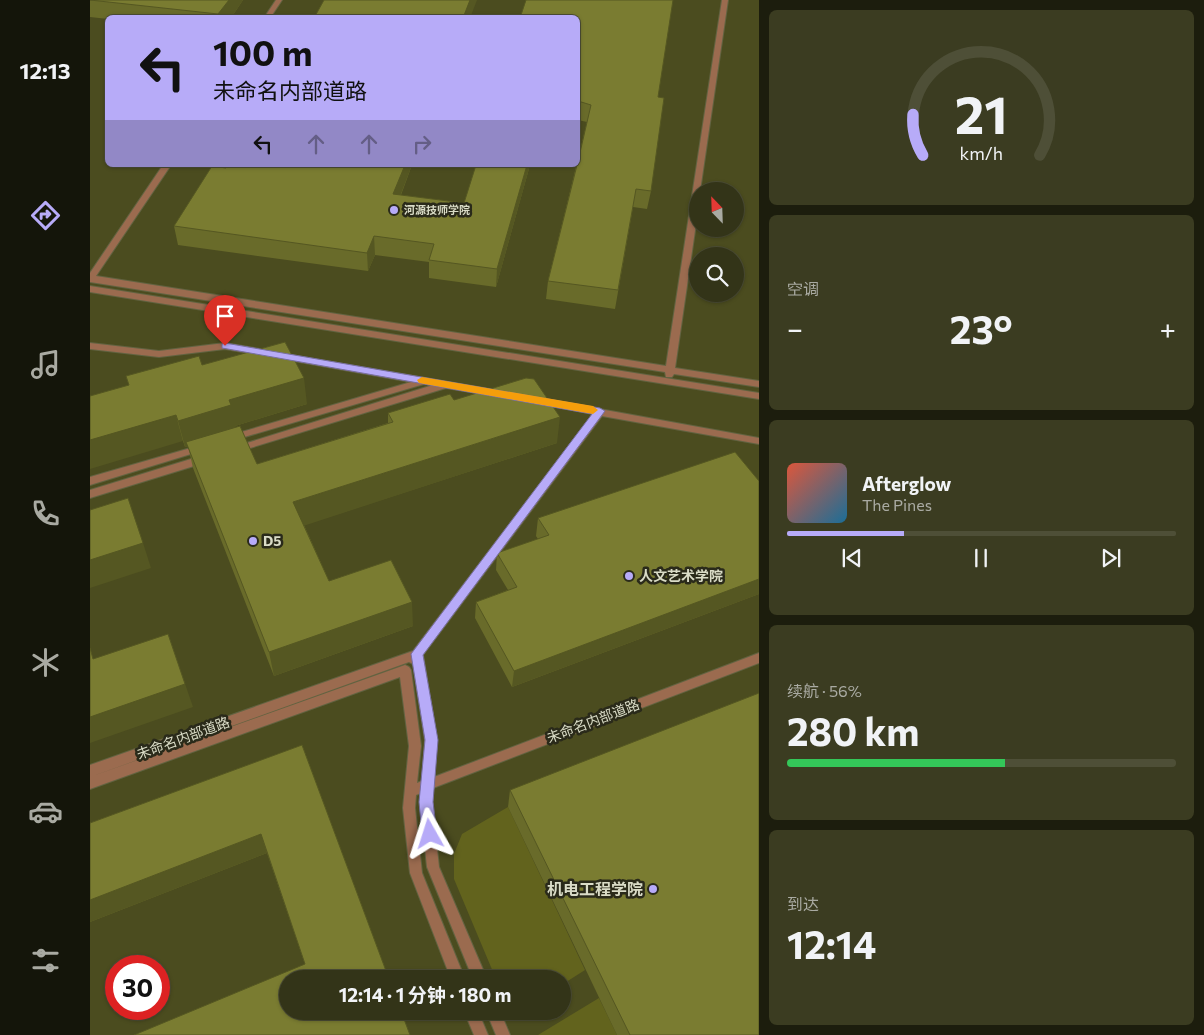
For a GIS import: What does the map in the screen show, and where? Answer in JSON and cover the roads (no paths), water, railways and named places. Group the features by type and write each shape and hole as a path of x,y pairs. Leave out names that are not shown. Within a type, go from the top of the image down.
{"street":[{"path":"269,15 279,0"},
{"path":"668,381 725,0"},
{"path":"166,167 90,278 759,384"},
{"path":"90,289 759,396"},
{"path":"90,346 159,354 225,346 504,394"},
{"path":"90,481 424,381"},
{"path":"231,451 447,384"},
{"path":"533,400 759,441"},
{"path":"454,970 416,873 409,808 415,746 405,670 600,411"},
{"path":"90,494 212,456"},
{"path":"417,654 431,740 426,802 433,867 476,970"},
{"name":"未命名内部道路","path":"90,771 417,654"},
{"name":"未命名内部道路","path":"411,791 759,658"},
{"name":"未命名内部道路","path":"90,784 405,670"},
{"path":"475,1020 481,1035"},
{"path":"497,1020 503,1035"}],"place":[{"name":"河源技师学院","path":"394,210"},
{"name":"D5","path":"253,541"},
{"name":"人文艺术学院","path":"629,576"},
{"name":"机电工程学院","path":"653,889"}]}
